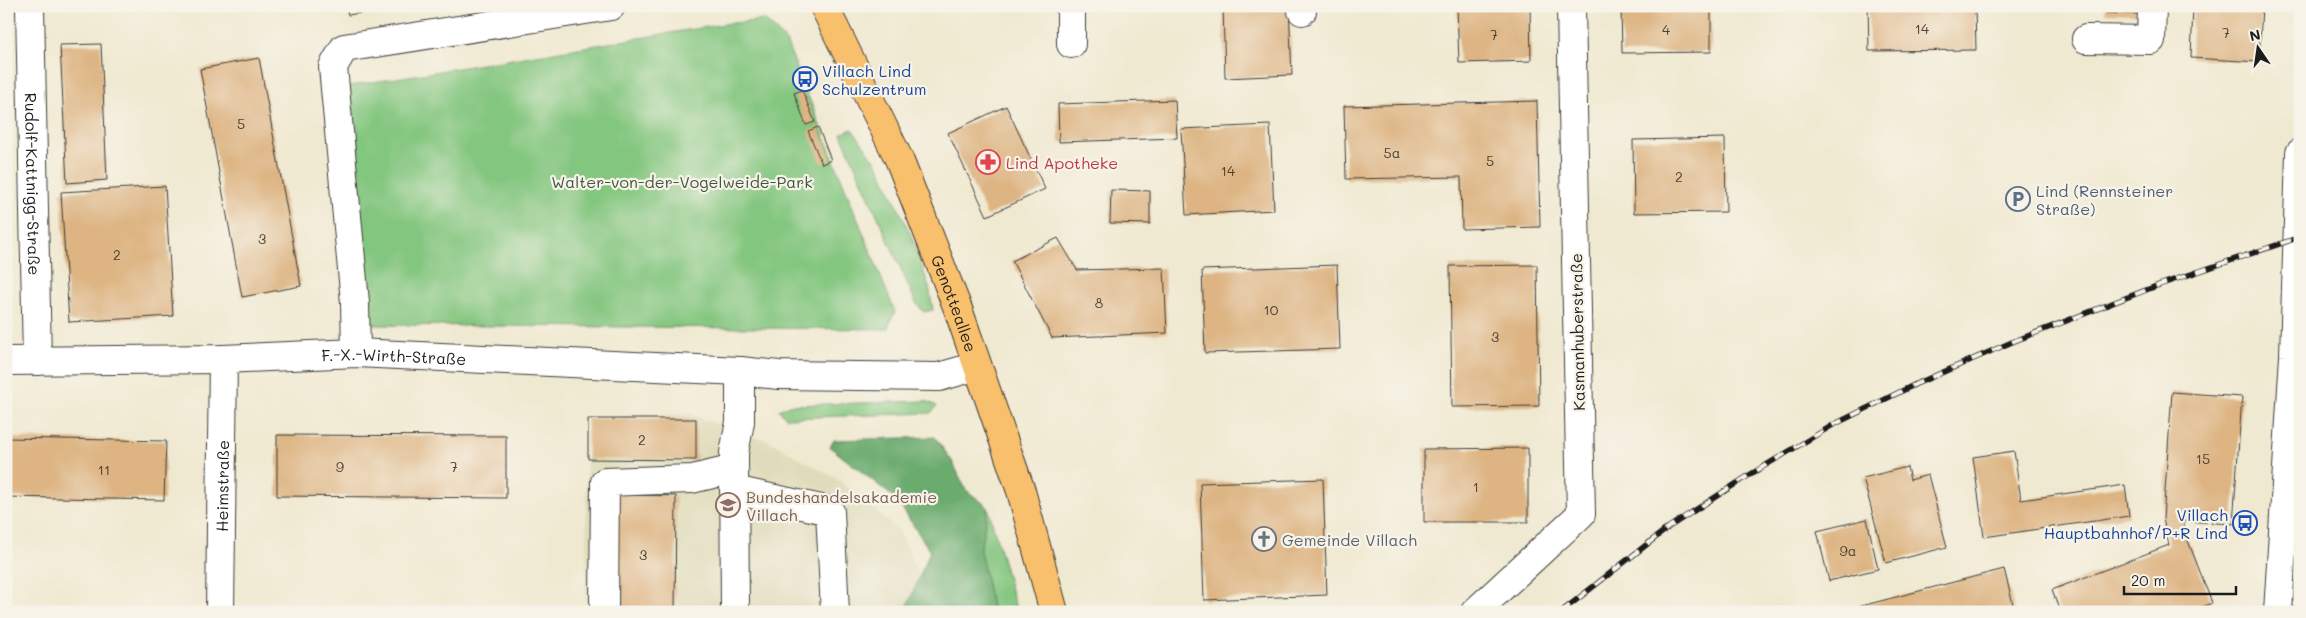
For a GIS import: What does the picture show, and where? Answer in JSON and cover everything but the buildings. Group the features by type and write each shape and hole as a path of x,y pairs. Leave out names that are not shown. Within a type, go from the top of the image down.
{"main road":[{"name":"Genotteallee","path":"824,6 899,159 958,310 1021,491 1054,612"}],"street":[{"name":"Rudolf-Kattnigg-Straße","path":"30,6 37,362"},
{"path":"356,353 355,302 333,67 344,48 611,6"},
{"path":"1071,6 1071,44"},
{"name":"Kasmanhuberstraße","path":"1475,612 1581,514 1571,6"},
{"path":"2086,40 2151,40 2152,6"},
{"path":"2278,612 2294,438 2300,153"},
{"name":"F.-X.-Wirth-Straße","path":"6,361 223,359 356,353 740,371 779,375 939,377 977,366"},
{"name":"Heimstraße","path":"220,612 223,359"},
{"path":"735,612 734,453 740,422 740,371"},
{"path":"604,612 605,482 692,479 734,479 830,511 835,612"}],"shaded area":[{"name":"Bundeshandelsakademie Villach","path":"692,414 737,433 767,440 839,480 899,531 919,577 925,612 586,612 587,418"}],"green space":[{"name":"Walter-von-der-Vogelweide-Park","path":"765,20 786,41 895,312 887,329 369,325 349,86 724,24"},
{"path":"852,129 877,163 912,237 929,287 933,310 924,312 916,303 841,134"},
{"path":"926,401 937,406 931,413 786,418 779,410 789,405"},
{"path":"935,437 952,461 966,490 988,507 980,551 993,612 905,612 930,551 896,499 830,447 834,440"},
{"path":"988,507 1017,612 993,612 980,551"}],"railway":[{"path":"1561,612 1669,527 1751,474 1833,425 1916,384 2012,342 2159,285 2300,237"}],"place":[{"name":"Villach Lind Schulzentrum","path":"805,79"},
{"name":"Lind Apotheke","path":"988,162"},
{"name":"Lind (Rennsteiner Straße)","path":"2018,199"},
{"name":"Bundeshandelsakademie Villach","path":"728,505"},
{"name":"Villach Hauptbahnhof/P+R Lind","path":"2245,523"},
{"name":"Gemeinde Villach","path":"1264,539"}]}
